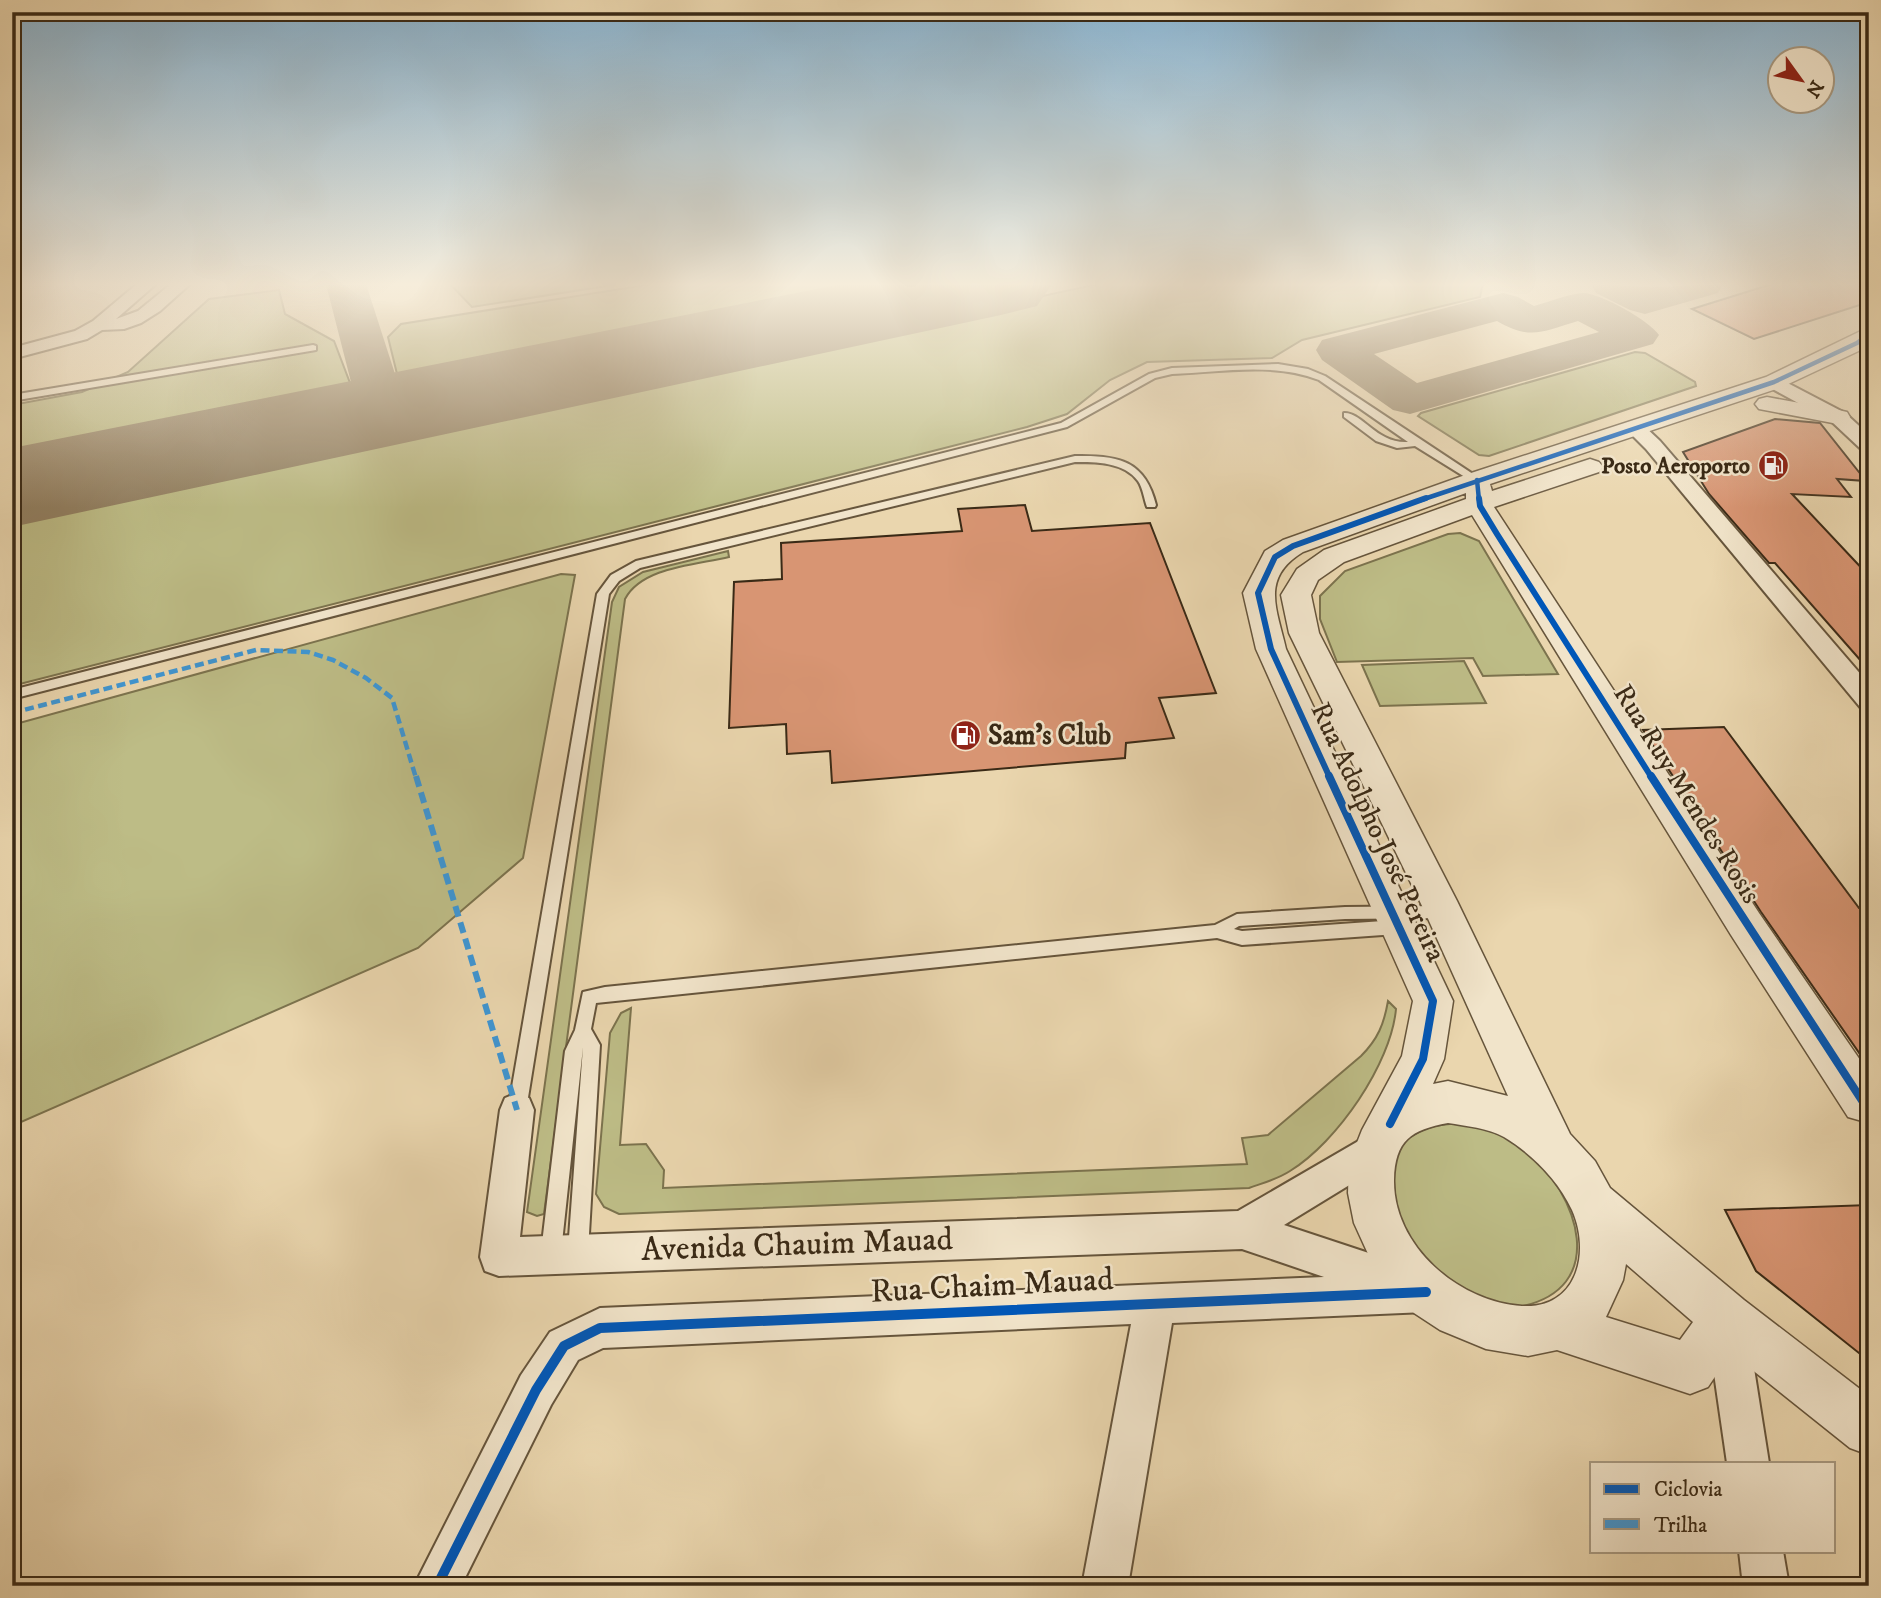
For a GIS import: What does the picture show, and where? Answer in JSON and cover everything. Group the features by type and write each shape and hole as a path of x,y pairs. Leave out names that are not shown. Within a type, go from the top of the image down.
{"street":[{"path":"1485,506 1644,437 1779,393 1845,359"},
{"path":"1779,393 1838,417 1869,446"},
{"path":"1644,437 1869,701"},
{"name":"Rua Adolpho José Pereira","path":"1485,506 1439,517 1335,556 1307,575 1296,595 1304,633 1444,912 1554,1148"},
{"name":"Rua Adolpho José Pereira","path":"1382,1137 1423,1059 1433,1001 1393,920 1271,649 1258,593 1275,557 1293,546 1485,506"},
{"name":"Rua Ruy Mendes Rosis","path":"1485,506 1745,924 1866,1102"},
{"path":"1448,1102 1484,1107 1520,1123 1554,1148 1577,1175 1594,1205 1604,1242 1601,1278 1585,1306 1558,1326 1529,1332 1496,1328 1462,1316 1426,1292 1398,1262 1376,1223 1368,1184 1382,1137 1416,1108 1448,1102"},
{"name":"Avenida Chauim Mauad","path":"517,1110 499,1257 1242,1230 1426,1292"},
{"name":"Avenida Chauim Mauad","path":"1242,1230 1382,1137"},
{"path":"1594,1205 1726,1318 1869,1429"},
{"name":"Rua Chaim Mauad","path":"437,1586 537,1390 564,1346 600,1328 1426,1292"},
{"path":"1105,1586 1155,1304"},
{"path":"1558,1326 1690,1369 1726,1318"},
{"path":"1726,1318 1748,1462"},
{"path":"1761,1552 1766,1586"}],"lane":[{"path":"12,398 249,359"},
{"path":"12,695 1064,425 1152,376 1172,371 1278,367 1305,371 1322,378 1417,443 1485,506"},
{"path":"1348,415 1383,443 1403,447 1417,443"},
{"path":"517,1110 603,594 615,578 636,565 1075,459 1101,458 1133,472 1144,481 1151,505"},
{"path":"564,1253 573,1051 583,1030 589,997 1217,931 1242,938 1444,912"},
{"path":"564,1253 592,1045 583,1030"}],"shaded area":[{"path":"143,359 341,359 350,383 334,395 12,458 12,405 82,392 128,372"},
{"path":"393,359 515,359 404,381 398,378"},
{"path":"753,359 1254,359 1147,362 1110,380 1067,414 1027,427 12,686 12,519"},
{"path":"1612,359 1655,359 1695,382 1696,386 1489,456 1479,455 1418,416"},
{"path":"1460,533 1479,541 1558,674 1483,676 1473,658 1337,662 1320,619 1320,596 1345,571 1448,534"},
{"path":"728,551 729,557 656,574 633,588 625,599 544,1214 537,1216 527,1212 612,602 619,587 643,572"},
{"path":"561,574 575,575 523,858 418,948 12,1126 12,725"},
{"path":"1464,661 1486,703 1380,706 1362,665"},
{"path":"1388,1001 1396,1009 1384,1053 1373,1077 1343,1122 1308,1158 1290,1171 1249,1188 619,1214 604,1207 596,1194 610,1033 621,1013 631,1008 620,1145 646,1144 664,1170 663,1188 1247,1164 1242,1138 1268,1135 1361,1056 1379,1031"},
{"path":"1463,1123 1496,1133 1519,1145 1545,1169 1560,1191 1571,1215 1577,1239 1575,1261 1566,1281 1547,1297 1518,1307 1490,1305 1475,1299 1427,1269 1396,1221 1391,1209 1391,1198 1393,1166 1398,1151 1410,1138 1424,1129"}],"building":[{"path":"1775,419 1820,423 1866,481 1837,479 1851,497 1792,494 1869,576 1869,670 1775,563 1769,563 1709,494 1683,452"},
{"path":"1025,505 1032,531 1150,523 1216,693 1159,698 1174,738 1126,743 1125,758 832,783 830,751 787,754 786,724 729,728 734,582 782,579 781,543 962,531 958,509"},
{"path":"1724,727 1859,908 1869,908 1869,1067 1761,912 1643,730"},
{"path":"1869,1205 1869,1361 1756,1271 1725,1210"}],"taxiway":[{"path":"368,359 376,387"},
{"path":"1350,359 1410,400 1555,359"},
{"path":"323,423 376,387"},
{"path":"376,387 436,400"}],"runway":[{"path":"12,488 639,359"}],"marked path":[{"path":"12,713 256,650 308,652 333,660 366,678 392,698 517,1110"}],"cycle path":[{"path":"1390,1124 1423,1059 1433,1001 1271,649 1258,593 1275,557 1293,546 1477,480 1774,382 1824,359"},
{"path":"1477,480 1480,506 1497,534 1745,924 1863,1102 1869,1102"},
{"path":"437,1586 536,1390 564,1346 600,1328 1426,1292"}],"place":[{"name":"Posto Aeroporto","path":"1773,466"},
{"name":"Sam's Club","path":"965,735"}]}
